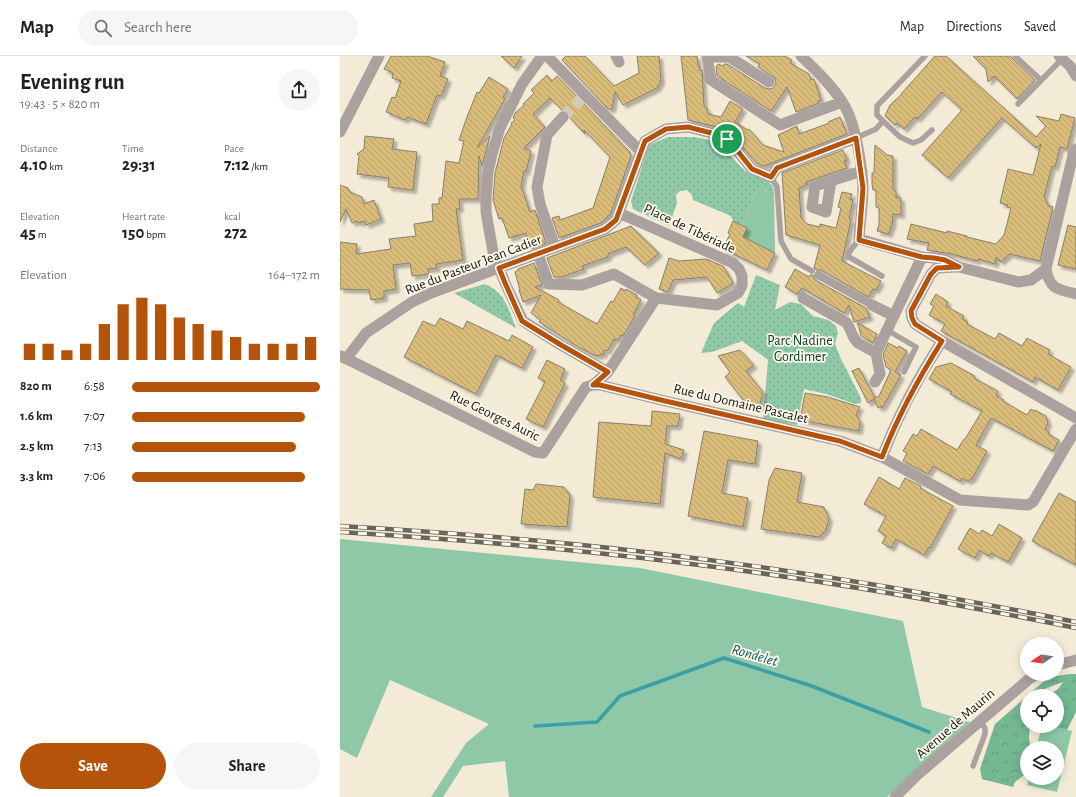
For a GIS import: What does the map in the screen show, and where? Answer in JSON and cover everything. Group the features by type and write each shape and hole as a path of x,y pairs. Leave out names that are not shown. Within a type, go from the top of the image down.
{"street":[{"path":"340,132 379,56"},
{"path":"542,56 522,84 500,128 488,172 486,212 493,252 522,321 608,372"},
{"path":"547,56 640,151"},
{"path":"801,56 814,67 827,82 849,114 856,138 862,171 863,188 859,240 922,257 945,260 959,267 1018,282 1031,280 1046,269"},
{"path":"769,82 729,57 707,57 711,80 780,125 842,102"},
{"path":"1061,57 1070,66 1076,76"},
{"path":"555,247 540,204 537,187 547,135 563,117"},
{"path":"619,212 640,151 645,141 666,129 688,127 723,136 732,144 752,169 771,177 777,168 856,138"},
{"path":"1076,149 1073,154 1046,269 1048,279 1055,289 1076,294"},
{"path":"830,181 862,171"},
{"name":"Rue du Pasteur Jean Cadier","path":"343,357 366,333 412,302 431,293 605,229 616,220 619,212"},
{"name":"Place de Tibériade","path":"619,212 733,263 739,269 742,276 742,286 738,293 717,305 656,298"},
{"path":"538,254 549,284 582,285 614,274 656,298"},
{"path":"875,382 880,374 876,353 922,257"},
{"path":"959,267 937,268 931,274 911,311 915,324 1076,418"},
{"path":"815,273 894,316"},
{"name":"Rue Georges Auric","path":"343,357 539,453 543,453 586,387 593,385 608,372 656,298"},
{"path":"803,298 847,323 858,343 876,353"},
{"path":"882,457 891,434 942,341"},
{"name":"Rue du Domaine Pascalet","path":"593,385 600,385 840,441 882,457 960,500 1028,505 1033,502 1076,429"},
{"path":"1064,663 1076,660"},
{"name":"Avenue de Maurin","path":"895,797 916,776 1028,681"}],"lane":[{"path":"925,56 877,106 877,114 900,138 913,143 921,140 932,130"},
{"path":"1015,56 1041,80"},
{"path":"1018,104 1061,57"},
{"path":"856,138 876,129 883,121"},
{"path":"771,177 777,187 781,240 791,259 815,273"},
{"path":"859,240 848,254 849,257 882,276"},
{"path":"887,330 916,347 904,372"},
{"path":"974,766 985,734 985,728 980,722"}],"green space":[{"path":"668,137 693,137 718,141 744,170 767,181 773,187 774,192 757,189 741,225 733,221 731,216 693,200 692,195 687,190 680,191 676,195 677,203 669,226 633,209 631,201 649,145"},
{"path":"757,189 774,192 775,253 743,237 747,228 741,225"},
{"name":"Parc Nadine Gordimer","path":"756,275 780,285 775,310 790,302 801,304 813,316 828,320 836,326 838,333 835,344 861,398 861,403 855,404 826,394 804,389 797,425 763,419 768,360 742,341 712,352 701,353 714,323 738,303 744,307"},
{"path":"485,284 498,292 502,297 516,328 454,293"},
{"path":"340,539 640,568 903,621 922,707 970,722 887,797 509,797 505,761 463,766 443,797 431,797 466,743 489,724 390,680 357,758 340,749"},
{"path":"1076,674 1076,712 1067,730 1064,729 1064,689 1058,689 1063,682 1047,688 1035,689 1045,681 1064,681 1064,675"},
{"path":"1020,702 1020,733 1029,733 1030,741 1020,741 1020,778 1015,782 1013,787 982,779 980,769 995,724"},
{"path":"1064,729 1072,731 1064,764 1064,741 1038,741 1040,733 1064,733"},
{"path":"1027,785 1059,785 1057,792"}],"building":[{"path":"391,56 427,56 445,62 440,76 448,79 441,96 437,95 426,124 407,117 405,120 386,112 392,97 395,98 401,81 392,78 393,73 384,69"},
{"path":"501,56 522,56 514,68"},
{"path":"566,56 585,56 614,86 639,73 637,56 659,56 661,81 657,88 623,105 615,92 612,109 608,109 562,60"},
{"path":"681,56 697,56 700,71 702,70 704,106 707,108 708,114 721,117 730,101 743,109 735,122 748,130 749,129 763,145 784,152 778,135 797,126 799,134 829,123 828,122 840,117 847,134 764,166 756,163 733,136 734,134 725,129 688,120"},
{"path":"746,56 785,56 792,60 790,63 809,74 811,80 814,79 821,100 818,101 819,103 796,112 787,87 771,111 717,76 716,67 718,64 723,66 724,64 727,64 765,88 773,88 776,83 775,78 758,67 760,64"},
{"path":"935,56 946,56 1036,137 1046,126 1036,116 1059,121 1061,114 1075,118 1067,149 1060,147 1055,167 1052,166 1044,197 1049,206 1053,207 1040,261 1009,254 1001,262 996,257 995,264 978,259 977,261 952,254 927,250 929,243 907,239 911,224 947,233 947,231 996,244 1004,235 1011,208 1007,207 1008,205 1000,203 1008,169 1033,175 1041,144 1036,148 1002,118 948,178 922,155 962,110 942,92 917,119 915,117 904,129 897,123 895,125 885,116 890,105 902,94"},
{"path":"973,56 1010,56 1035,80 1017,99 994,76 988,82 986,69"},
{"path":"547,75 552,81 557,76 629,151 631,156 611,213 601,223 559,238 552,218 559,216 560,220 593,208 610,157 570,118 568,112 562,110 550,98 533,114 545,127 524,148 531,151 526,172 524,171 521,186 530,212 535,210 546,243 531,249 526,233 509,238 502,218 499,219 493,200 495,173 504,138 512,124 511,123 515,120 513,118 515,113 534,93 531,90"},
{"path":"489,77 508,89 503,97 505,99 477,148 490,136 482,166 479,156 478,199 459,199 460,209 456,209 463,260 436,264 437,268 428,269 429,274 412,276 410,263 393,265 396,289 384,291 384,298 371,300 369,290 340,289 340,242 357,244 356,254 391,249 389,239 416,236 414,224 433,221 432,204 439,204 439,198 442,198 446,161 459,163 464,141 459,140 467,117 477,92 479,93"},
{"path":"365,136 394,139 392,149 417,152 413,190 388,187 389,178 357,174 359,156 357,154 364,149"},
{"path":"875,145 887,155 893,156 893,190 896,191 896,197 901,198 901,215 893,214 892,226 889,234 877,231 879,225 879,208 876,207 876,190 873,190 872,184"},
{"path":"843,150 847,160 844,161 847,168 806,182 805,183 808,184 799,188 801,218 807,224 820,227 820,224 836,228 841,208 838,207 842,192 852,194 850,199 853,200 849,219 851,220 842,261 881,281 876,290 873,289 868,297 821,270 816,270 814,268 820,245 786,235 782,173"},
{"path":"340,185 348,188 350,192 362,197 364,204 374,200 381,219 366,225 365,221 352,223 346,209 340,222"},
{"path":"733,221 747,228 743,237 775,253 767,270 723,249 730,234 728,233"},
{"path":"1068,225 1076,227 1076,269 1058,265"},
{"path":"631,226 659,253 645,265 626,247 608,254 608,257 582,266 584,269 561,277 554,277 547,258"},
{"path":"669,258 679,261 706,259 723,266 733,283 717,293 707,277 673,280 668,292 659,289"},
{"path":"534,263 542,285 535,287 597,324 621,288 637,295 636,297 641,300 633,315 635,316 623,336 621,335 618,340 614,339 608,350 603,351 604,354 596,356 575,345 539,322 541,320 531,313 541,295 523,302 515,272 518,269"},
{"path":"795,269 809,277 810,275 813,275 815,280 866,308 870,317 854,322 849,305 844,313 802,288 797,294 785,287"},
{"path":"936,294 948,302 946,306 964,316 962,319 968,322 967,324 995,339 999,333 1022,346 1027,338 1050,350 1048,354 1071,367 1058,390 1035,377 1033,382 941,331 945,324 929,315 934,306 930,304"},
{"path":"440,318 463,329 467,321 509,341 512,335 533,347 522,368 496,355 476,394 404,357 423,321 435,326"},
{"path":"858,323 877,334 873,343 861,336"},
{"path":"888,343 898,348 899,346 907,351 895,372 901,375 882,408 881,406 878,408 874,399 868,403 852,371 859,368 875,398 879,396 891,370 886,367 883,354"},
{"path":"740,350 754,365 746,371 763,392 759,408 747,405 725,377 730,372 718,356"},
{"path":"547,360 565,369 560,380 565,383 543,427 526,419 545,382 538,378"},
{"path":"951,363 998,391 996,396 1027,415 1031,409 1046,416 1048,423 1045,429 1049,432 1048,434 1059,440 1053,451 991,418 976,445 987,451 972,479 967,481 962,478 960,481 933,466 928,474 903,461 907,453 903,451 913,434 917,436 921,429 957,450 982,411 950,394 952,392 929,379 936,367"},
{"path":"805,393 828,397 860,407 856,415 860,421 859,431 800,420"},
{"path":"652,411 680,414 678,426 667,426 665,444 684,450 681,459 665,453 660,504 593,497 599,422 651,426"},
{"path":"704,431 758,441 755,464 728,460 722,493 748,498 743,527 688,516"},
{"path":"775,468 802,473 797,502 824,507 829,519 826,530 819,537 761,529 769,480"},
{"path":"879,477 899,489 905,478 953,506 930,548 929,547 924,555 896,539 891,548 882,543 886,536 878,531 886,516 864,504"},
{"path":"536,484 564,487 570,495 567,527 521,524 525,489 533,490"},
{"path":"1059,493 1076,502 1076,565 1032,541"},
{"path":"999,524 1022,538 1008,562 991,553 989,556 979,550 975,558 958,549 970,528 979,534 982,530 992,536"}],"waterway":[{"name":"Rondelet","path":"535,726 597,722 620,696 724,658 809,685 929,732"}],"tunnel":[{"path":"563,117 585,95"}],"railway":[{"path":"340,526 531,540 753,566 861,582 1076,622"},
{"path":"340,532 550,548 725,568 876,591 1076,628"}],"route":[{"path":"688,127 723,136 727,139 752,169 771,177 777,168 856,138 862,171 863,188 859,240 922,257 945,260 959,267 937,268 931,274 911,311 915,324 942,341 891,434 882,457 840,441 620,391 600,385 593,385 608,372 522,321 499,268 605,229 611,225 616,220 640,151 645,141 666,129 688,127"}]}
